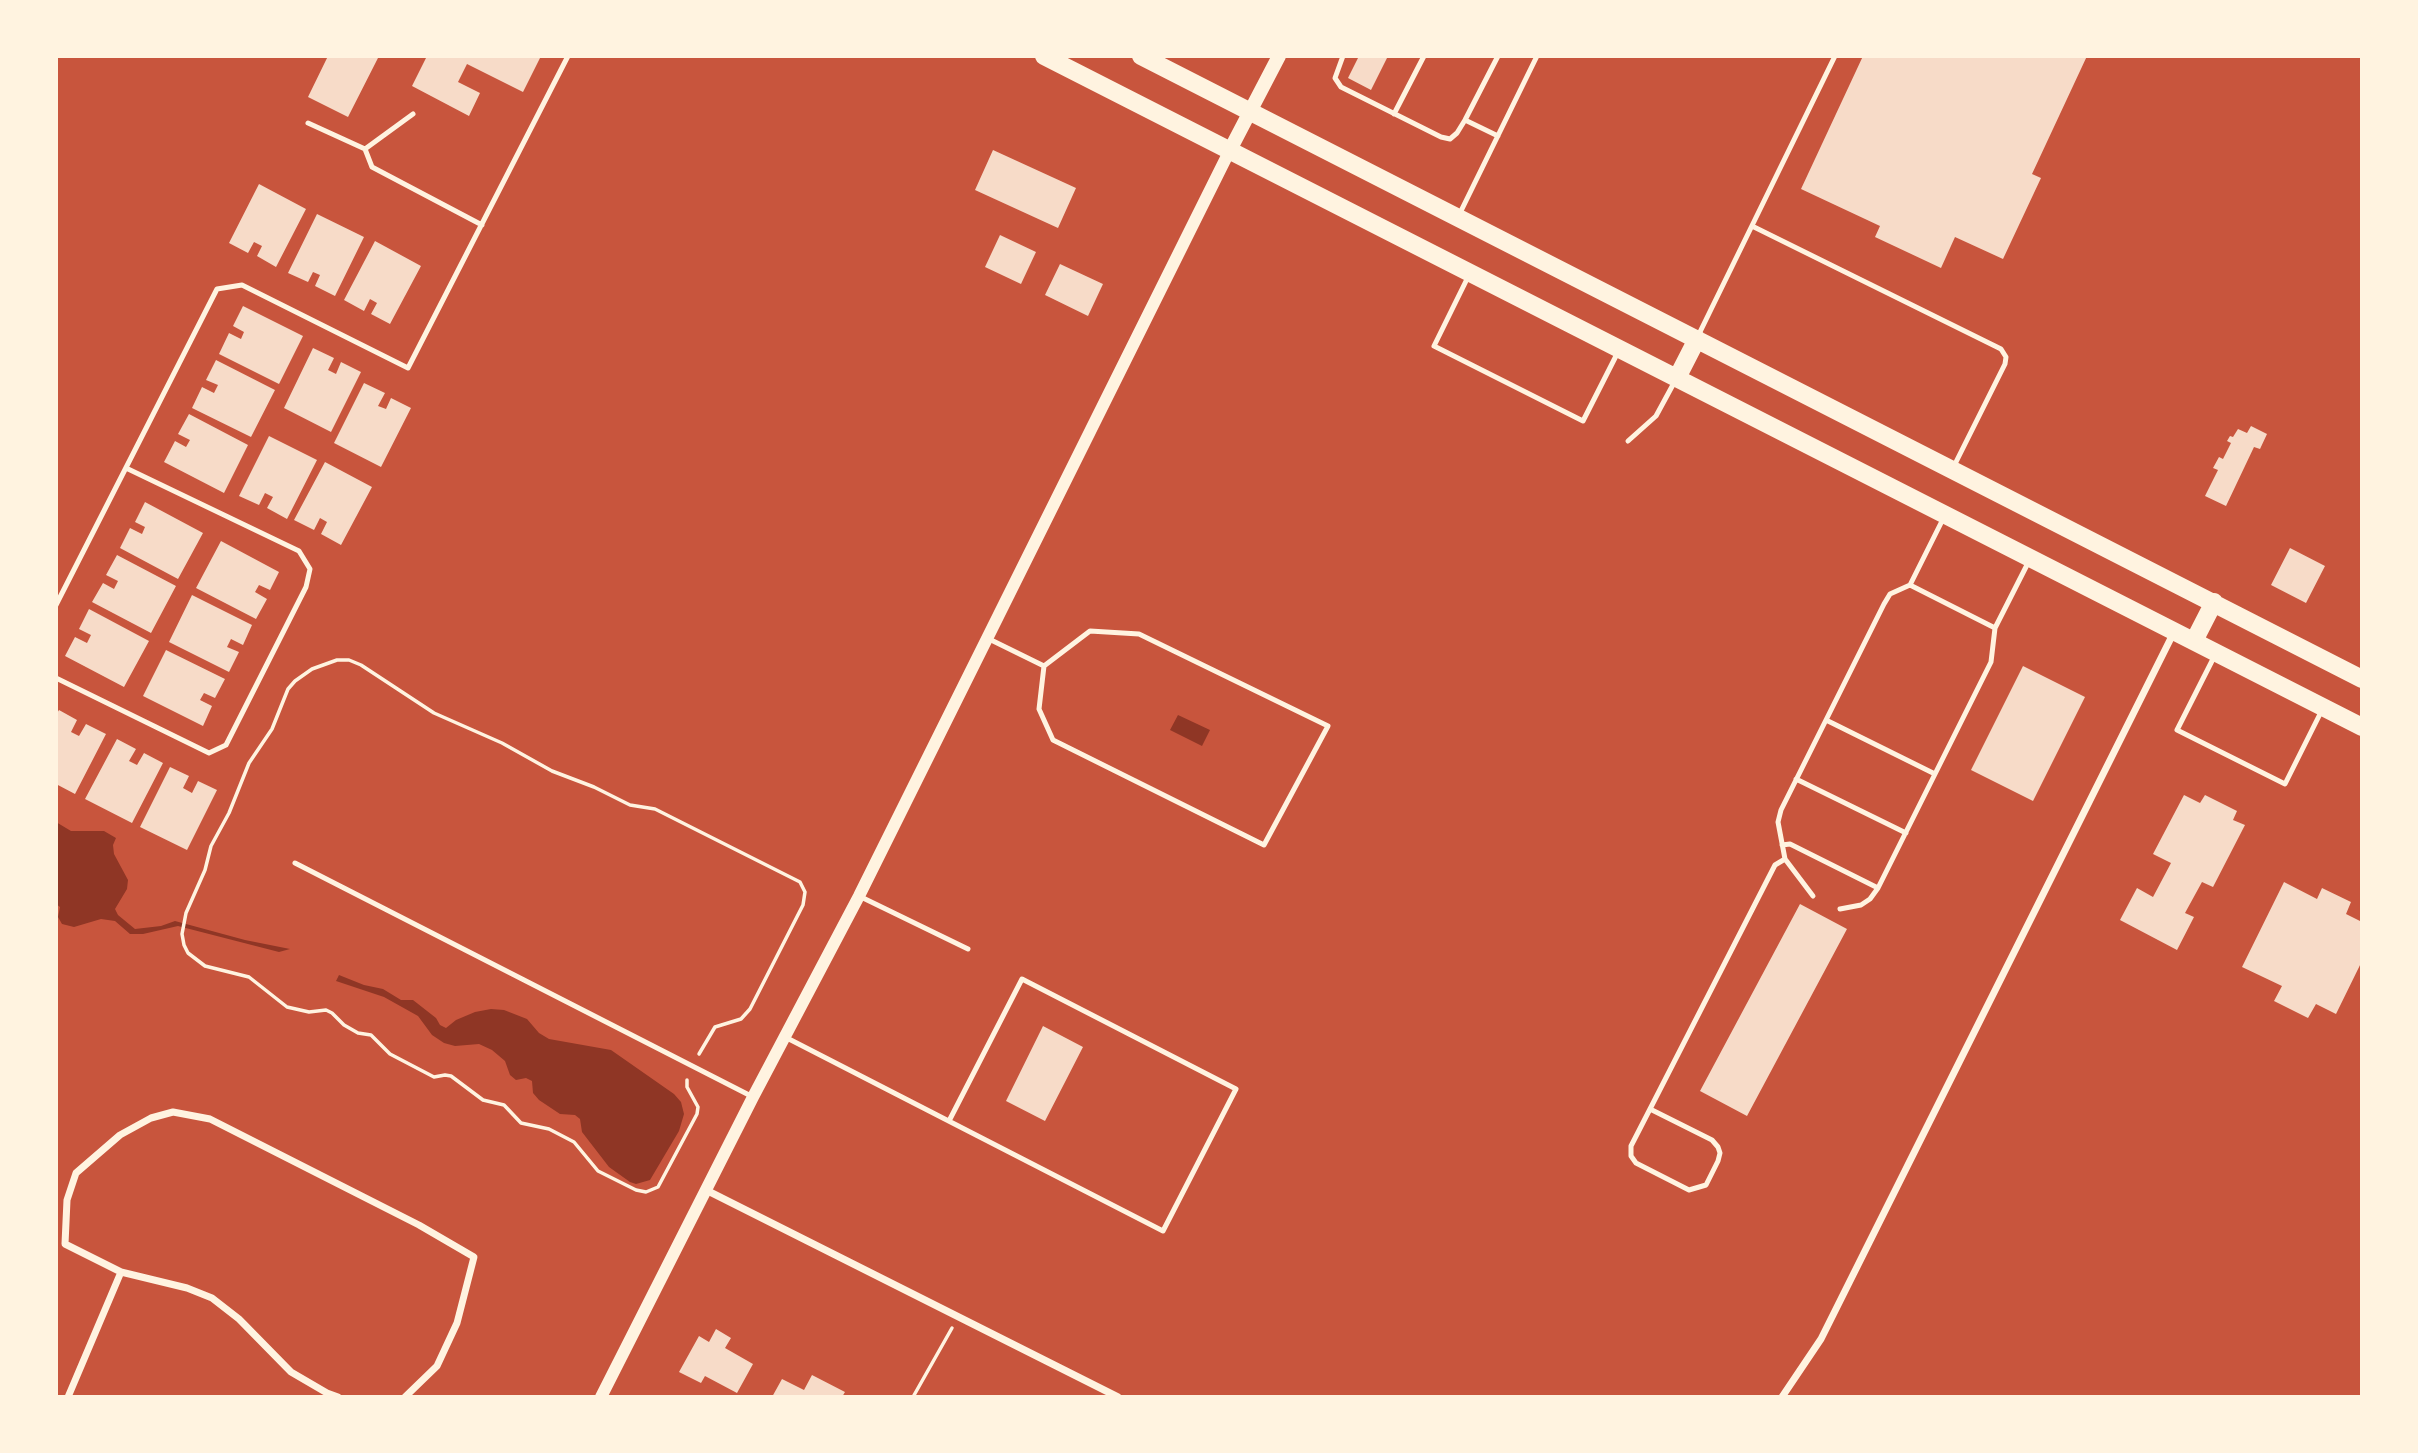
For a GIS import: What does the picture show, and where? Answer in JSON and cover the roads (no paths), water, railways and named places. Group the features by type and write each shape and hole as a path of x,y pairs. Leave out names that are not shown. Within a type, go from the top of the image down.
{"main road":[{"path":"1044,56 2362,727"},
{"path":"1142,56 2362,679"},
{"path":"1230,150 1279,56"},
{"path":"1677,378 1697,339"},
{"path":"2194,641 2214,602"}],"street":[{"path":"601,1397 753,1097 859,896 1230,150"},
{"path":"1782,1397 1821,1339 2174,631"},
{"path":"338,1397 291,1371 239,1319 212,1298 187,1288 121,1272 65,1244 67,1200 76,1173 120,1135 151,1118 173,1112 210,1119 419,1225 474,1257 457,1323 437,1366 405,1397"},
{"path":"706,1190 1118,1397"},
{"path":"68,1397 121,1272"}],"lane":[{"path":"56,605 217,289 242,285 408,368 568,56"},
{"path":"1343,56 1335,78 1341,87 1450,139 1465,120 1498,56"},
{"path":"1394,114 1424,56"},
{"path":"1459,216 1537,56"},
{"path":"1697,339 1835,56"},
{"path":"365,149 413,114"},
{"path":"1465,120 1498,136"},
{"path":"307,123 365,149 372,167 482,225"},
{"path":"1752,226 2001,349 2006,357 2005,364 1952,469"},
{"path":"1471,273 1434,346 1583,421 1620,348"},
{"path":"1628,441 1656,416 1677,378"},
{"path":"56,678 209,753 226,746 306,587 310,569 299,551 125,468"},
{"path":"1813,895 1785,859 1779,822 1781,810 1884,604 1890,594 1910,585 1945,514"},
{"path":"1840,909 1861,905 1870,899 1878,888 1991,662 1995,628 2031,557"},
{"path":"1910,585 1995,628"},
{"path":"1090,631 1139,634 1328,726 1264,845 1054,740 1039,709 1044,666 1090,631"},
{"path":"987,638 1044,666"},
{"path":"2217,652 2178,730 2285,784 2324,707"},
{"path":"1826,720 1935,774"},
{"path":"1796,779 1906,832"},
{"path":"1782,845 1790,844 1878,888"},
{"path":"1650,1109 1713,1140 1720,1153 1706,1185 1689,1189 1636,1163 1631,1156 1631,1146 1775,864 1785,859"},
{"path":"295,863 753,1097"},
{"path":"859,896 968,949"},
{"path":"785,1037 1163,1231 1236,1088 1022,979 949,1121"}]}
